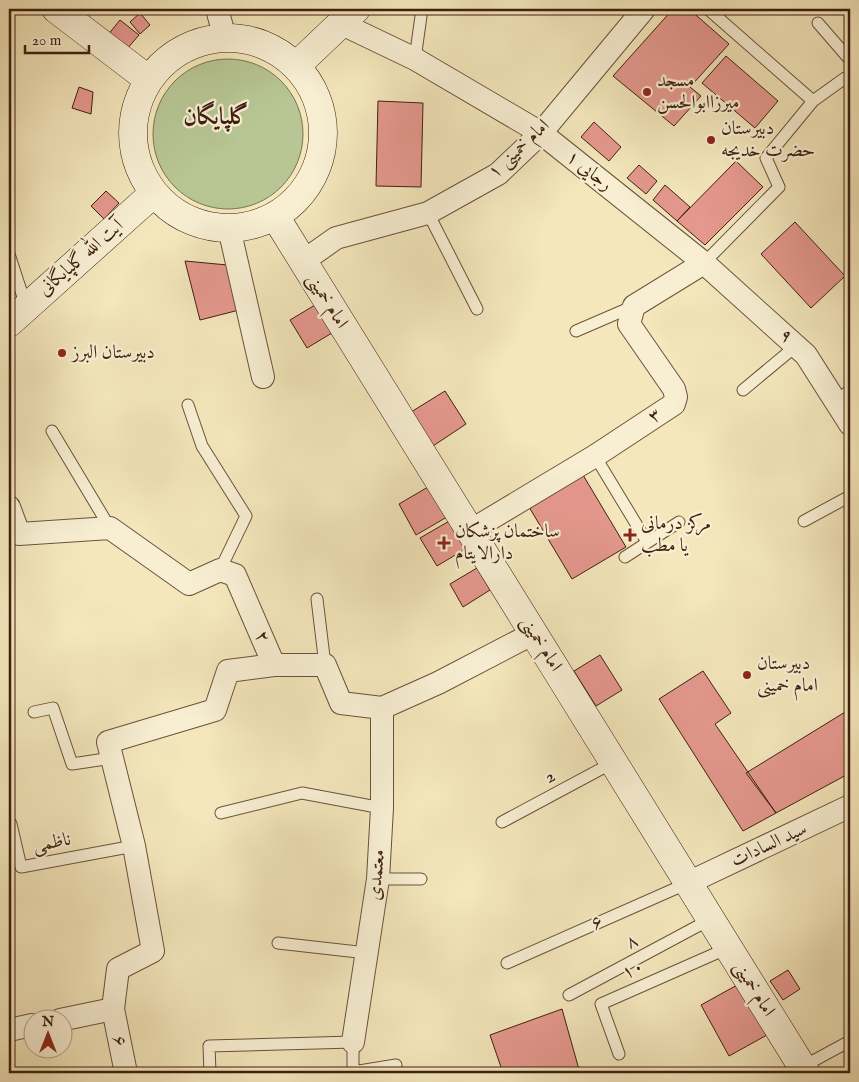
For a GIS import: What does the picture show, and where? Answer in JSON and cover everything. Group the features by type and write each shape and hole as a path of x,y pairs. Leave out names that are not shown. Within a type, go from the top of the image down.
{"main road":[{"path":"56,9 149,80"},
{"path":"296,66 349,16"},
{"path":"225,38 251,40 276,50 296,66 310,82 319,102 323,122 322,150 313,176 297,199 275,216 253,225 229,228 201,224 175,212 154,194 139,165 134,149 133,125 138,101 149,80 163,63 182,50 203,41 225,38"},
{"name":"آیت الله گلپایگانی","path":"18,314 154,194"},
{"name":"امام خمینی","path":"275,216 302,262 416,433 470,532 804,1070"}],"street":[{"path":"217,9 225,38"},
{"name":"امام خمینی ۱","path":"302,262 336,238 428,212 498,174 541,133 644,9"},
{"name":"رجایی ۱","path":"349,16 414,59 541,133 704,263"},
{"path":"229,228 263,377"},
{"path":"634,306 704,263"},
{"name":"۹","path":"704,263 806,355 843,396 850,424"},
{"name":"۳","path":"470,532 595,456 674,404 676,397 674,389 629,324 634,306"},
{"path":"9,507 19,534 110,528 189,584 220,570"},
{"name":"۲","path":"220,570 235,574 274,665 325,664"},
{"path":"325,664 341,703 382,708 438,683 534,634"},
{"path":"134,846 108,742 215,710 228,671 274,665"},
{"name":"معتمدی","path":"353,1042 378,879 382,808 382,708"},
{"name":"سید السادات","path":"688,883 850,806"},
{"name":"۶","path":"126,1073 113,1008 118,969 153,951 134,846"},
{"path":"72,1017 113,1008"},
{"path":"9,1030 22,1027"}],"lane":[{"path":"414,59 422,9"},
{"path":"708,9 814,101"},
{"path":"818,23 850,60"},
{"path":"704,263 779,188 766,158 814,101 845,78 850,78"},
{"path":"428,212 477,309"},
{"path":"9,254 18,314"},
{"path":"576,331 634,306"},
{"path":"743,390 796,346"},
{"path":"188,405 202,446 246,516 220,570"},
{"path":"52,431 110,528"},
{"path":"595,456 647,542"},
{"path":"804,521 850,496"},
{"path":"625,557 679,522"},
{"path":"317,598 325,664"},
{"path":"34,712 53,708 72,764 112,758"},
{"name":"2","path":"502,822 614,762"},
{"path":"221,813 302,793 382,808"},
{"name":"ناظمی","path":"9,824 11,824 21,867 134,846"},
{"path":"378,879 421,879"},
{"name":"۶","path":"507,963 688,883"},
{"name":"۸","path":"569,995 711,919"},
{"path":"278,943 367,953"},
{"name":"۱۰","path":"620,1054 601,1004 728,948"},
{"path":"804,1070 850,1041"},
{"path":"210,1073 209,1046 353,1042 353,1073 396,1065"}],"green space":[{"path":"228,59 243,60 257,64 270,71 281,81 291,92 298,105 302,119 302,149 298,163 291,176 281,187 270,197 257,204 243,208 228,209 213,208 199,204 186,197 175,187 165,176 158,163 154,149 153,134 154,119 158,105 165,92 175,81 186,71 199,64 213,60"}],"building":[{"path":"673,9 689,9 729,44 690,87 701,96 674,126 613,76"},
{"path":"140,13 150,25 140,34 130,22"},
{"path":"120,20 139,35 126,50 107,36"},
{"path":"726,56 778,101 755,128 702,83"},
{"path":"79,87 93,92 91,114 72,108"},
{"path":"378,101 423,103 421,187 376,186"},
{"path":"594,122 621,147 609,161 581,137"},
{"path":"736,161 763,187 705,245 677,221"},
{"path":"639,165 657,181 646,194 627,178"},
{"path":"665,185 690,207 677,221 653,200"},
{"path":"106,191 119,203 104,219 91,206"},
{"path":"795,222 845,276 811,308 761,254"},
{"path":"185,261 238,266 247,308 200,320"},
{"path":"315,305 332,333 307,348 290,320"},
{"path":"445,391 466,424 433,446 411,412"},
{"path":"583,475 626,547 572,579 529,507"},
{"path":"428,487 447,517 416,535 399,504"},
{"name":"ساختمان پزشکان دارالایتام","path":"451,520 467,548 437,566 420,538"},
{"path":"477,568 490,590 463,607 450,584"},
{"path":"600,655 622,690 596,706 574,671"},
{"path":"703,671 731,713 715,724 776,813 743,831 659,699"},
{"path":"850,709 850,773 776,813 746,773"},
{"path":"788,970 800,989 783,1000 770,981"},
{"path":"739,984 767,1035 729,1056 701,1005"},
{"path":"562,1009 580,1073 503,1073 490,1035"}],"place":[{"name":"مسجد میرزاابوالحسن","path":"647,92"},
{"name":"دبیرستان حضرت خدیجه","path":"711,140"},
{"name":"دبیرستان البرز","path":"62,353"},
{"name":"مرکز درمانی یا مطب","path":"630,535"},
{"name":"ساختمان پزشکان دارالایتام","path":"444,543"},
{"name":"دبیرستان امام خمینی","path":"747,675"}],"district":[{"name":"گلپایگان","path":"216,117"}]}
